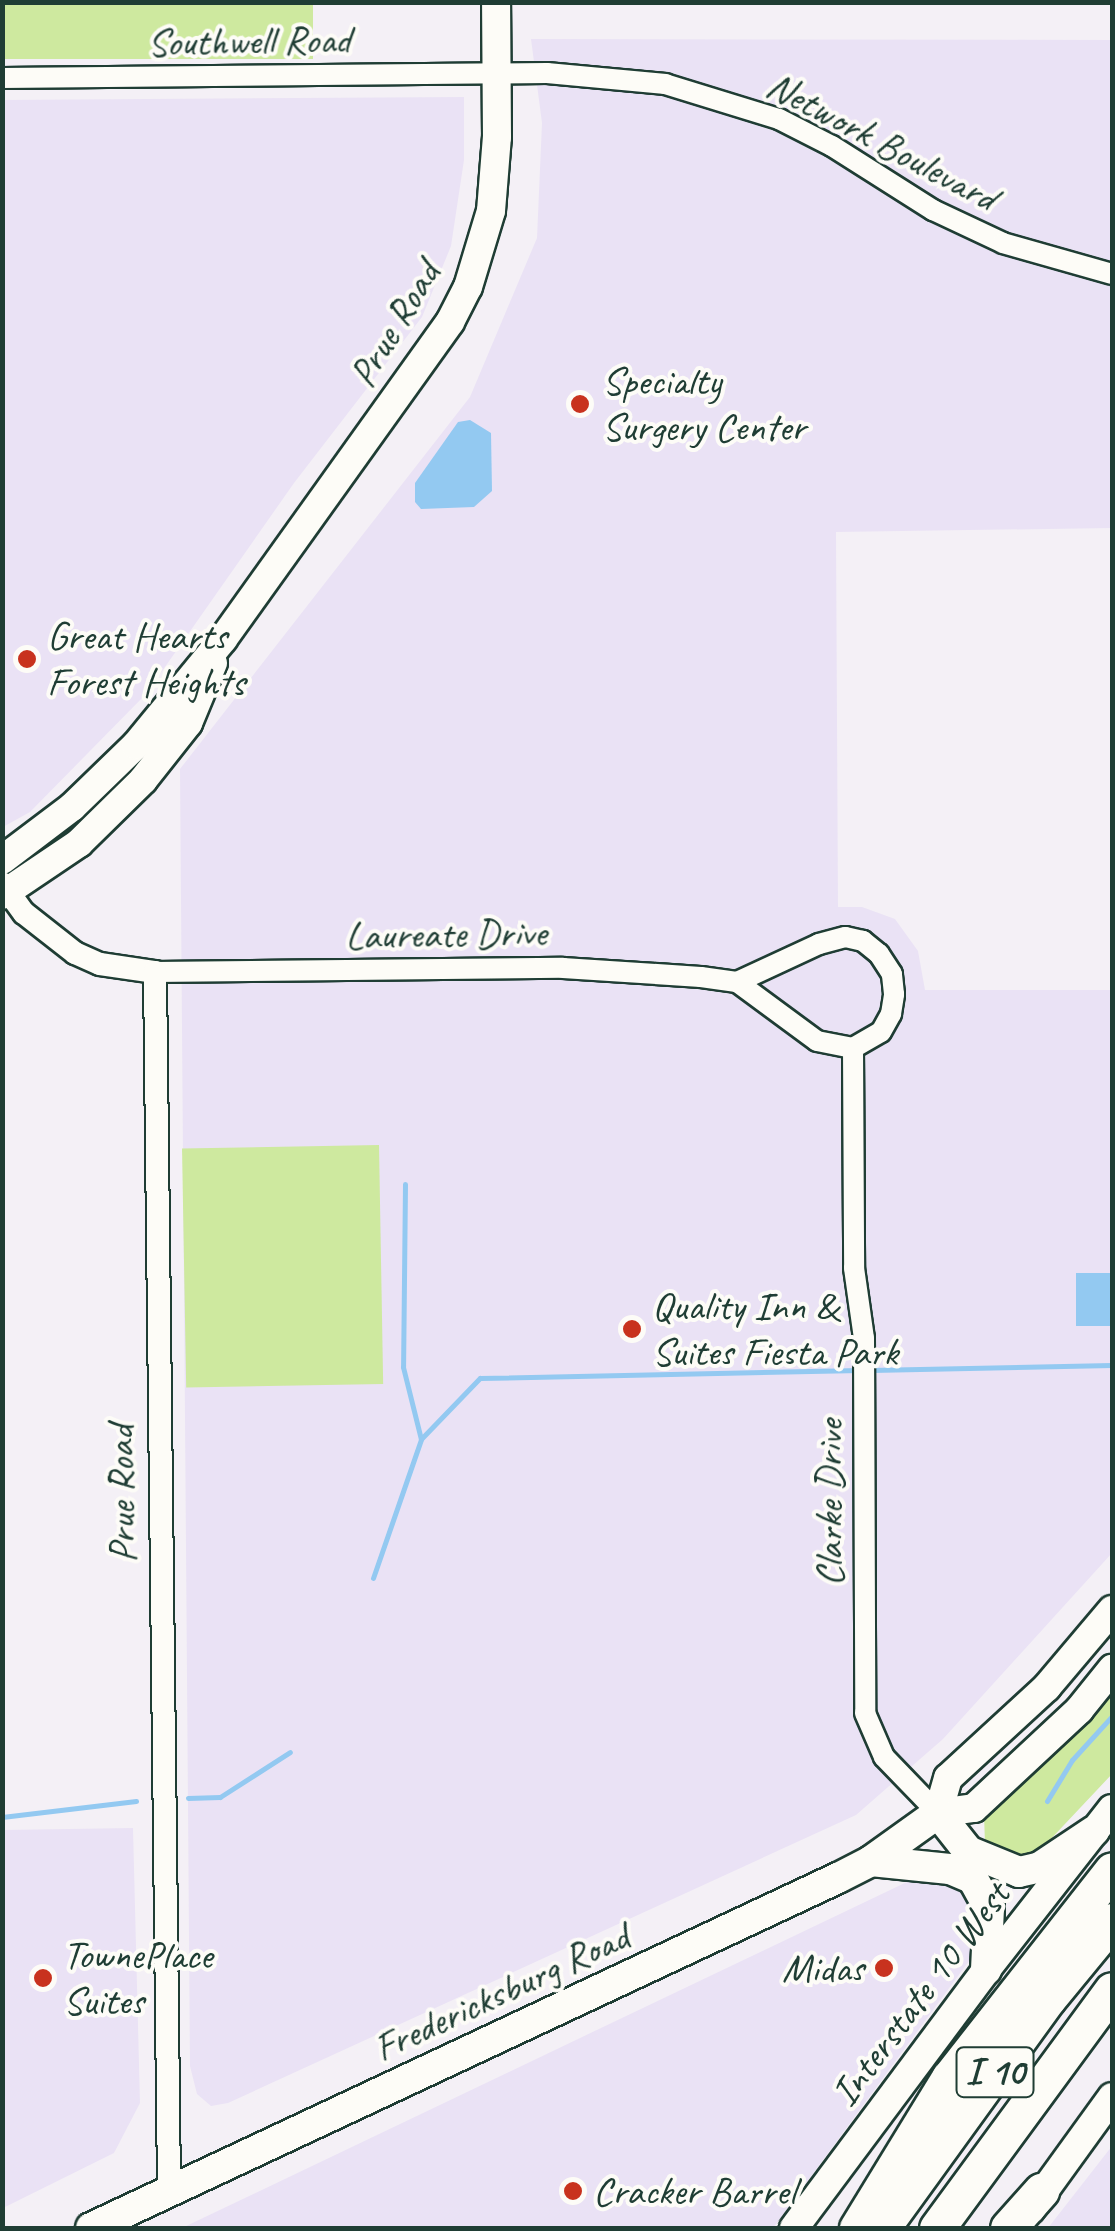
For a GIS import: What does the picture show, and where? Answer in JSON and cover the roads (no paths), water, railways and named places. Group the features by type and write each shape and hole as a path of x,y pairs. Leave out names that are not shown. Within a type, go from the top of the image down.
{"highway":[{"path":"857,2228 949,2078 1112,1870"},
{"name":"I 10","path":"882,2228 1048,1999 1112,1921"},
{"name":"I 10","path":"937,2228 1112,1990"},
{"path":"1008,2228 1041,2191"}],"main road":[{"name":"Prue Road","path":"2,860 104,778 223,639 429,356 468,287 491,211 496,2"},
{"name":"Prue Road","path":"4,890 79,843 175,744 223,639"},
{"path":"986,1970 989,1908 971,1865 938,1814 948,1778 1047,1687 1112,1610"},
{"name":"Fredericksburg Road","path":"91,2228 871,1861 938,1814 974,1808 1079,1710 1112,1669"},
{"path":"871,1861 950,1868 971,1865 1018,1872 1040,1867 1103,1820"},
{"name":"Interstate 10 West","path":"794,2228 1103,1820"},
{"path":"1020,2228 1041,2191 1112,2097"}],"street":[{"name":"Southwell Road","path":"2,78 497,73"},
{"name":"Network Boulevard","path":"497,73 606,76 723,99 832,146 932,210 1003,243 1112,274"},
{"name":"Prue Road","path":"4,890 24,914 75,953 100,964 155,972 169,2190"},
{"name":"Laureate Drive","path":"155,972 563,968 737,982 819,944 845,938 864,942 892,974 894,994 881,1032 854,1048"},
{"path":"737,982 817,1041 854,1048"},
{"name":"Clarke Drive","path":"854,1048 854,1268 864,1355 865,1713 884,1757 938,1814"}],"water":[{"path":"470,420 491,433 492,491 474,507 421,509 415,502 415,483 458,422"},
{"path":"1076,1273 1112,1273 1112,1326 1076,1326"}],"waterway":[{"path":"405,1184 403,1367 421,1439"},
{"path":"871,1370 1112,1365"},
{"path":"373,1578 421,1439 480,1378 860,1370"},
{"path":"1047,1801 1072,1760 1112,1716"},
{"path":"188,1798 220,1797 290,1752"},
{"path":"2,1817 136,1801"}],"place":[{"name":"Specialty Surgery Center","path":"580,404"},
{"name":"Great Hearts Forest Heights","path":"27,659"},
{"name":"Quality Inn & Suites Fiesta Park","path":"632,1329"},
{"name":"Midas","path":"884,1968"},
{"name":"TownePlace Suites","path":"43,1978"},
{"name":"Cracker Barrel","path":"573,2191"}]}
